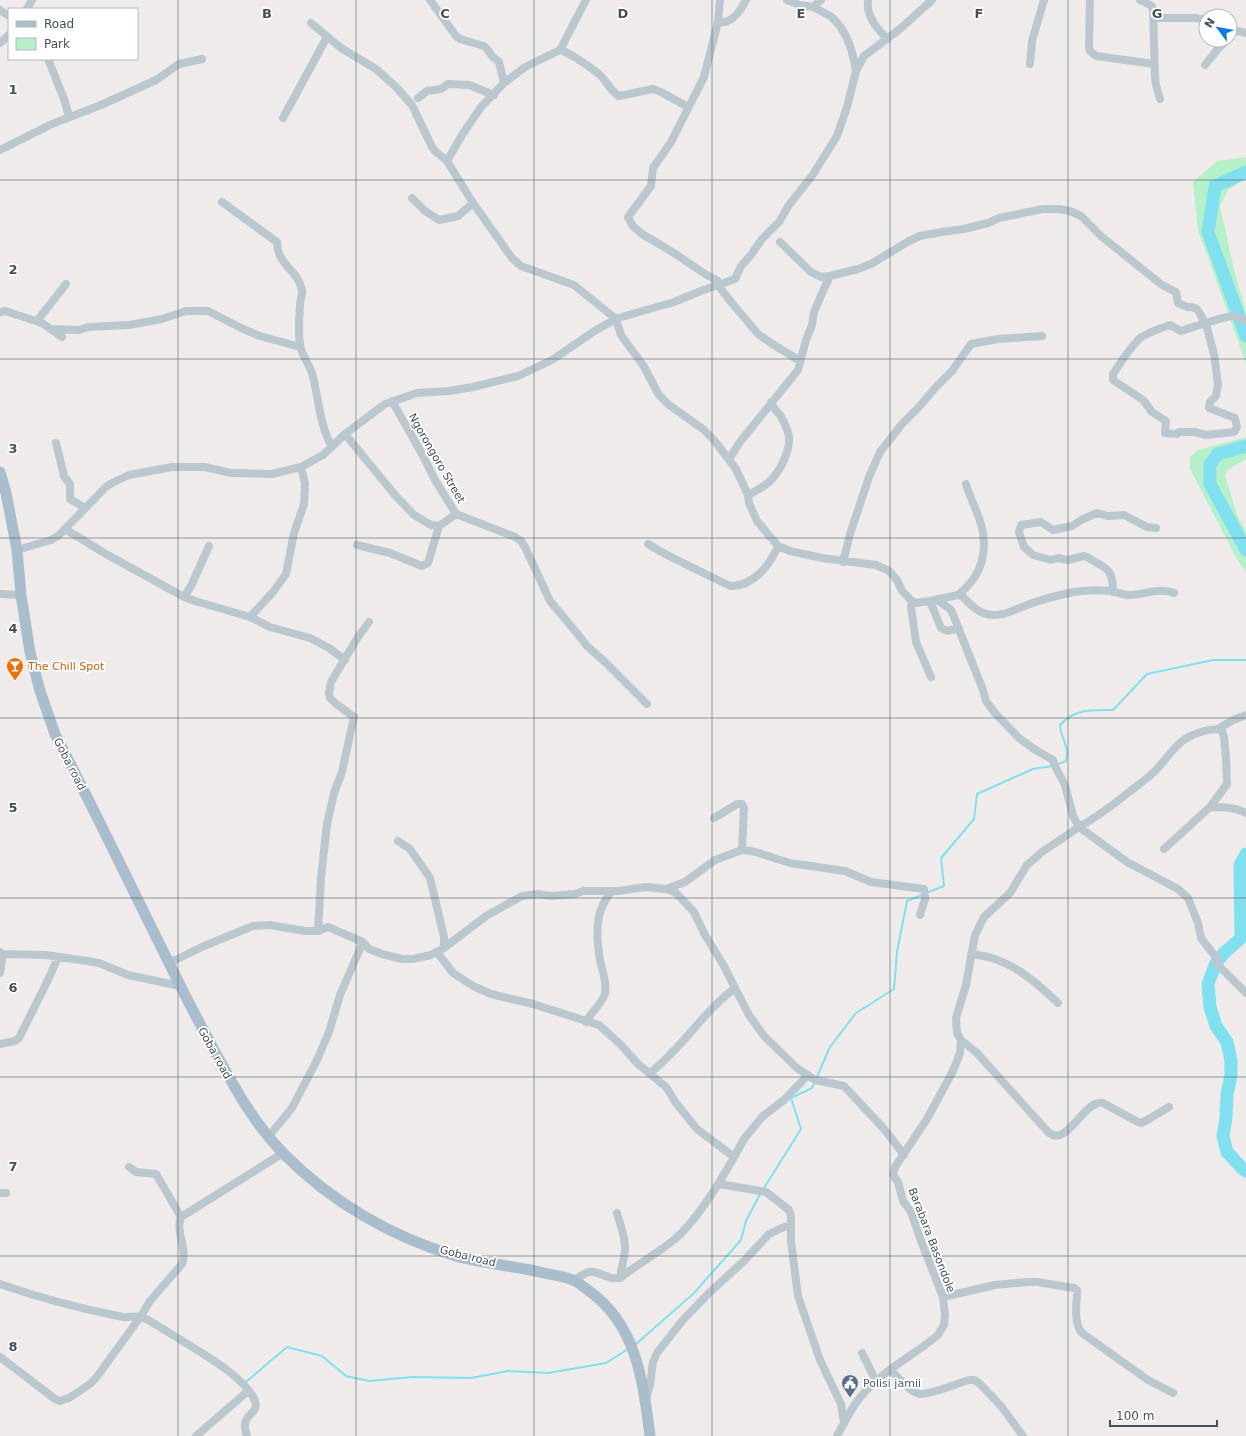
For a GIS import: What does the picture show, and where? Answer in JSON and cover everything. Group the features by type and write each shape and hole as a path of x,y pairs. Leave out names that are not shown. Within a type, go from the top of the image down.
{"main road":[{"name":"Goba road","path":"0,472 6,493 17,550 21,595 30,652 40,691 55,734 180,986 235,1090 249,1112 283,1153 317,1184 345,1205 400,1235 456,1256 574,1280 600,1299 625,1330 634,1352 645,1400 650,1436"}],"street":[{"path":"430,0 456,36 460,39 484,46 499,62 504,83"},
{"path":"447,161 481,107 504,83 525,67 560,50 586,0"},
{"path":"720,0 718,22 704,77 671,142 653,168 651,186 628,217 633,226 642,234 718,281 721,289 730,302 758,334 800,361"},
{"path":"718,22 722,23 739,13 746,0"},
{"path":"787,0 800,5 813,7 830,16 840,26 851,47 856,71"},
{"path":"813,7 822,0"},
{"path":"868,0 868,13 882,34 888,39"},
{"path":"17,550 51,540 65,529 112,483 129,475 172,467 197,466 231,473 272,474 301,467 323,455 345,434 385,404 417,392 449,391 518,376 552,360 596,330 616,319 674,302 735,279 741,266 759,243 779,222 789,205 812,176 837,136 847,107 856,71 864,56 888,39 932,0"},
{"path":"1030,64 1032,41 1044,0"},
{"path":"1090,0 1089,46 1092,54 1096,56 1154,64"},
{"path":"1140,0 1152,6 1154,18 1154,64 1156,85 1160,99"},
{"path":"1154,18 1198,19"},
{"path":"311,23 341,48 376,69 396,87 412,105 432,147 447,161 473,203 512,258 521,266 574,285 616,319 621,335 643,365 660,395 669,405 703,429 729,459 736,469 748,495 749,503 757,521 778,546 790,552 843,562 870,564 889,571 897,580 902,590 912,601 916,603 934,601 958,595 972,582 980,568 984,550 982,526 966,484"},
{"path":"0,43 8,36"},
{"path":"283,118 327,37"},
{"path":"1205,65 1219,48"},
{"path":"560,50 570,54 602,77 614,93 619,96 654,89 688,107"},
{"path":"0,150 33,132 68,116 78,114 101,105 156,80 179,64 202,59"},
{"path":"48,60 57,84 61,90 68,116"},
{"path":"418,98 428,91 441,89 448,84 469,85 494,95"},
{"path":"412,198 425,211 439,220 458,216 473,203"},
{"path":"222,202 277,242 280,259 296,276 302,292 299,318 300,347 311,371 320,417 332,447"},
{"path":"780,242 811,272 821,277 858,269 871,264 920,236 964,229 988,223 999,218 1043,209 1070,211 1081,216 1101,236 1162,285 1176,292 1178,303 1188,308 1192,307 1197,309 1206,324 1214,354 1218,385 1216,396 1210,402 1209,408 1236,418 1237,426 1234,432 1206,435 1194,432 1179,432 1177,434 1165,433 1166,421 1152,412 1142,400 1113,380 1113,374 1140,338 1158,328 1170,325 1181,331 1206,324 1234,316 1246,321"},
{"path":"729,459 740,442 763,415 771,402 798,370 806,340 812,325 814,312 822,291 830,276"},
{"path":"37,321 66,284"},
{"path":"0,312 5,311 37,321 50,328 62,338"},
{"path":"50,328 79,330 129,325 162,319 186,311 208,312 260,336 300,347"},
{"path":"843,562 850,534 869,477 880,452 902,424 918,408 936,386 952,371 971,344 998,339 1042,336"},
{"name":"Ngorongoro Street","path":"392,401 422,452 435,480 456,514 515,537 521,541 550,601 587,646 647,704"},
{"path":"748,495 769,482 779,469 788,451 789,434 782,418 771,402"},
{"path":"345,434 395,495 414,515 431,525 439,526"},
{"path":"56,443 64,476 70,484 70,499 85,508"},
{"path":"250,617 273,592 286,574 294,533 304,504 305,484 301,467"},
{"path":"1113,592 1113,580 1109,570 1087,557 1084,556 1068,560 1058,558 1051,560 1033,554 1024,547 1019,532 1021,525 1041,522 1053,530 1072,526 1097,513 1108,516 1124,515 1147,527 1156,528"},
{"path":"357,545 390,553 422,566 428,563 439,526 456,514"},
{"path":"65,529 100,551 184,597 195,602 250,617 270,627 310,638 329,648 345,660"},
{"path":"648,544 714,579 736,587 751,581 763,570 778,546"},
{"path":"184,597 191,586 209,546"},
{"path":"958,595 962,596 980,612 996,615 1014,612 1027,605 1045,599 1089,590 1129,595 1162,590 1174,593"},
{"path":"0,594 21,595"},
{"path":"912,601 911,607 916,642 931,677"},
{"path":"934,601 941,628 947,631 959,628"},
{"path":"934,601 950,609 959,628 986,701 995,713 1019,738 1034,750 1053,760 1054,766 1065,785 1072,816 1079,828 1127,862 1178,889 1188,898 1198,923 1201,938 1218,960 1216,963 1246,992"},
{"path":"318,931 321,878 327,824 334,793 342,772 354,717 330,698 329,693 331,682 358,637 369,622"},
{"path":"1169,1107 1142,1123 1103,1103 1098,1102 1093,1105 1067,1131 1059,1136 1053,1136 976,1052 961,1040 957,1033 956,1018 966,985 975,935 984,917 1010,893 1028,865 1042,852 1105,810 1149,777 1178,745 1186,739 1205,731 1218,729 1233,720 1246,715"},
{"path":"1164,849 1210,807 1227,784 1228,780 1224,737 1222,731 1218,729"},
{"path":"714,818 737,804 742,804 744,808 742,850"},
{"path":"1210,807 1227,808 1246,812"},
{"path":"398,841 410,849 430,878 444,937 441,950 453,973 473,986 491,994 533,1004 599,1025 638,1064 666,1087 676,1103 697,1129 734,1157"},
{"path":"666,889 685,882 715,860 742,850 752,851 790,863 845,871 871,882 924,889 924,899 920,915"},
{"path":"169,963 204,946 253,926 264,925 296,930 318,931 328,927 363,942 369,949 402,959 414,959 431,955 441,950 486,916 522,896 538,894 551,896 575,894 583,891 612,891 646,886 675,892 694,912 749,1015 764,1036 797,1068 808,1075 816,1080 844,1086 885,1130 904,1155 927,1119 953,1071 960,1053 961,1040"},
{"path":"586,1022 598,1008 605,993 604,976 600,961 597,934 599,913 606,898 612,891"},
{"path":"269,1136 292,1108 317,1060 331,1026 340,995 363,942"},
{"path":"0,972 1,953 16,953 99,963 128,975 180,986"},
{"path":"971,954 993,958 1028,977 1041,986 1058,1003"},
{"path":"0,1044 15,1041 19,1038 55,966 58,957"},
{"path":"650,1073 667,1058 714,1005 735,988"},
{"path":"574,1280 587,1272 595,1272 614,1280 620,1278 674,1239 684,1230 719,1184 744,1139 762,1117 785,1099 808,1075"},
{"path":"181,1218 283,1153"},
{"name":"Barabara Basondole","path":"837,1436 863,1394 876,1381 938,1335 944,1324 945,1315 943,1297 911,1212 903,1201 898,1182 893,1175 895,1168 904,1155"},
{"path":"0,1357 47,1394 58,1401 63,1401 84,1388 96,1378 141,1316 150,1300 180,1267 183,1262 184,1255 179,1230 181,1218 164,1190 159,1177 153,1173 136,1172 129,1167"},
{"path":"719,1184 766,1192 789,1210 798,1296 820,1360 841,1404 844,1423"},
{"path":"618,1213 625,1238 625,1249 620,1269 620,1278"},
{"path":"645,1400 650,1384 653,1362 657,1353 682,1320 745,1260 769,1234 784,1227 790,1226"},
{"path":"943,1297 995,1286 1027,1282 1037,1282 1074,1288 1077,1290 1078,1329 1148,1380 1173,1393"},
{"path":"0,1284 80,1308 125,1317 141,1316 220,1365 237,1378 254,1400 256,1408 245,1421 244,1426 247,1436"},
{"path":"862,1353 876,1381"},
{"path":"891,1370 911,1389 919,1394 969,1380 974,1380 1001,1406 1023,1436"},
{"path":"196,1436 248,1391"}],"green space":[{"path":"1246,157 1246,178 1228,190 1220,206 1234,270 1246,312 1246,363 1198,230 1193,182 1217,161"},
{"path":"1246,437 1246,459 1228,470 1225,475 1237,515 1246,531 1246,572 1237,559 1190,469 1190,457 1198,450"}],"waterway":[{"path":"1246,172 1215,186 1208,232 1246,336"},
{"path":"1246,446 1218,454 1210,464 1210,484 1246,550"},
{"path":"1056,765 1066,761 1067,756 1060,725 1072,715 1084,711 1113,710 1147,674 1213,660 1246,660"},
{"path":"926,893 944,886 941,858 974,819 977,794 1033,769 1052,766"},
{"path":"1246,854 1240,865 1241,938 1224,953 1216,963 1208,984 1210,1007 1216,1026 1227,1042 1231,1060 1231,1076 1227,1094 1226,1118 1223,1136 1227,1152 1246,1171"},
{"path":"816,1079 830,1047 856,1013 894,989 897,952 907,901 922,895"},
{"path":"764,1188 801,1129 791,1098 812,1088 814,1083"},
{"path":"635,1345 694,1293 741,1240 746,1221 760,1194"},
{"path":"246,1382 287,1347 322,1356 346,1376 369,1381 412,1377 471,1378 508,1371 548,1373 606,1363 628,1349"}],"place":[{"name":"The Chill Spot","path":"15,681"},
{"name":"Polisi jamii","path":"850,1398"}]}
